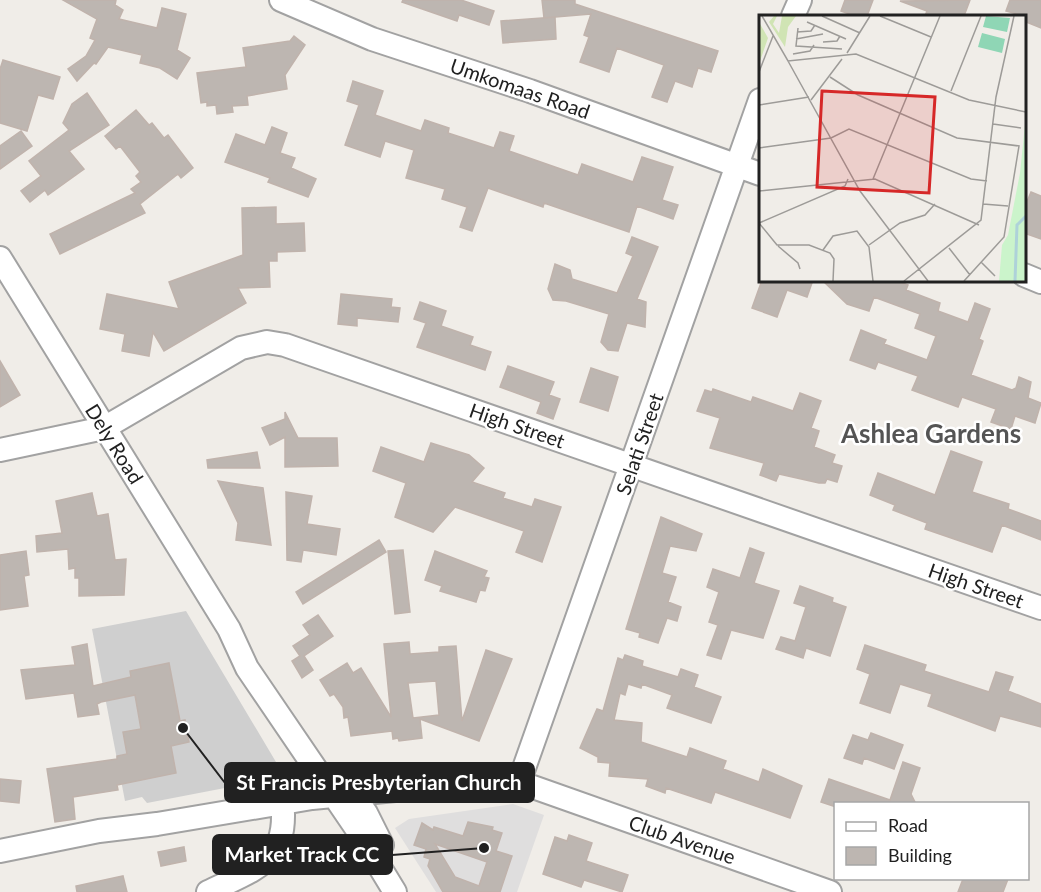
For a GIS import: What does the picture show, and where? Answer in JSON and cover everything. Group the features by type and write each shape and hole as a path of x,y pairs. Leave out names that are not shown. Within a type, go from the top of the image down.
{"street":[{"name":"Umkomaas Road","path":"281,0 372,39 518,87 759,174"},
{"path":"786,15 790,0"},
{"path":"794,15 800,0"},
{"name":"Selati Street","path":"524,784 759,103"},
{"name":"Dely Road","path":"0,258 229,629 247,668 339,788 407,892"},
{"path":"1026,276 1041,282"},
{"name":"High Street","path":"0,450 104,428 241,348 267,342 285,345 1041,608"},
{"name":"Club Avenue","path":"0,850 99,831 205,801 282,796 465,770 524,784 830,892"},
{"name":"Dely Road","path":"339,788 395,892"},
{"path":"208,892 260,866 276,851 283,827 282,796"}],"shaded area":[{"path":"186,611 276,762 272,779 147,803 142,797 125,801 92,629"},
{"path":"513,804 544,815 517,892 436,892 395,828 409,819"}],"building":[{"path":"63,0 116,0 115,5 123,10 119,19 157,28 162,8 186,14 177,50 190,58 177,79 160,68 140,63 142,55 108,47 96,64 94,63 77,81 68,69 86,56 95,40 90,38 97,19"},
{"path":"403,0 461,0 494,11 489,25 459,15 457,21 402,2"},
{"path":"542,0 575,0 575,4 718,51 711,72 698,68 692,87 675,81 667,102 652,97 664,65 617,48 609,72 580,62 589,37 584,35 591,14 544,18"},
{"path":"845,0 873,0 867,15 852,15 841,11"},
{"path":"970,0 964,15 925,15 927,11 900,1"},
{"path":"1010,0 1041,0 1041,28 1026,22 1026,15 1006,11"},
{"path":"555,17 556,39 503,43 501,21"},
{"path":"294,36 305,45 285,75 287,89 247,96 248,105 232,106 233,112 217,114 216,105 207,106 207,102 201,103 197,73 246,67 243,48 290,41"},
{"path":"3,60 60,77 53,99 38,95 27,131 0,123 0,69"},
{"path":"353,81 383,91 375,115 421,131 425,120 449,128 448,133 494,148 500,132 514,136 509,151 578,175 582,164 633,182 642,157 673,167 662,200 678,205 673,219 637,206 629,232 544,203 543,207 488,188 472,231 460,227 467,207 442,199 445,189 406,178 414,150 385,141 380,157 345,145 359,105 347,101"},
{"path":"87,93 109,125 69,151 84,169 48,195 45,190 30,202 21,191 41,176 29,161 69,130 63,123 72,104"},
{"path":"136,110 149,125 152,123 164,138 168,135 193,168 181,178 178,174 140,204 145,213 60,254 50,234 135,193 131,189 141,182 136,176 140,172 120,146 116,149 105,136"},
{"path":"272,127 287,133 280,153 295,158 291,168 316,179 308,197 268,182 270,178 225,162 236,134 265,145"},
{"path":"21,131 32,146 0,169 0,146"},
{"path":"1031,192 1041,196 1041,239 1026,234 1026,204"},
{"path":"276,207 276,224 304,223 305,251 277,252 277,261 269,261 270,287 238,288 246,303 164,351 153,332 149,356 122,351 125,334 100,329 107,294 179,309 169,282 243,255 242,208"},
{"path":"632,237 658,247 637,299 646,302 645,327 627,323 618,351 608,350 601,342 609,314 566,301 553,300 548,289 555,264 570,270 572,279 617,293 633,256 626,253"},
{"path":"761,282 812,282 807,297 787,290 777,317 752,308"},
{"path":"824,282 900,282 908,285 906,290 940,303 938,311 968,322 975,303 990,309 979,339 983,341 971,375 1012,390 1016,388 1019,377 1031,382 1028,398 1041,403 1035,423 1015,416 1011,429 991,422 996,409 962,397 958,407 912,390 918,376 878,362 875,369 850,360 861,330 886,340 884,344 927,360 936,336 915,328 920,314 874,297 869,311 847,304"},
{"path":"341,294 392,299 391,307 400,308 398,322 357,318 357,326 338,324"},
{"path":"420,302 446,311 441,326 473,337 470,345 491,352 485,370 417,347 426,323 414,319"},
{"path":"0,361 20,395 0,407"},
{"path":"508,366 554,382 549,395 560,399 553,419 537,413 541,402 500,387"},
{"path":"591,368 618,377 608,411 580,402"},
{"path":"713,389 751,402 753,397 793,411 800,393 821,401 811,428 819,431 814,447 835,455 832,463 842,466 837,482 827,479 825,483 819,483 779,474 776,481 760,475 764,463 710,448 720,418 697,411 705,390 712,392"},
{"path":"285,412 298,438 337,438 338,466 285,467 285,437 270,445 262,428 285,419"},
{"path":"431,443 469,455 484,468 472,482 505,493 503,498 532,507 535,499 561,507 542,562 516,552 524,531 455,507 433,532 395,517 406,483 373,471 381,447 424,462"},
{"path":"951,451 982,462 972,492 1009,504 1008,509 1041,521 1041,540 1002,525 992,552 925,529 927,523 893,510 895,505 870,495 878,473 935,495"},
{"path":"257,452 260,468 208,468 207,460"},
{"path":"218,481 263,488 271,545 236,540 238,523"},
{"path":"286,492 312,496 307,524 340,529 336,555 303,550 301,562 287,560"},
{"path":"92,493 97,516 108,514 115,560 126,559 124,595 79,596 79,578 75,578 75,568 69,569 68,549 37,552 36,536 62,533 56,501"},
{"path":"661,517 702,534 696,551 670,546 662,573 676,577 668,602 681,607 677,621 667,618 658,643 639,637 640,633 626,629"},
{"path":"379,540 386,552 303,604 296,592"},
{"path":"750,548 764,553 754,583 779,591 763,638 731,630 721,659 707,655 718,625 709,622 719,592 707,587 713,569 740,578"},
{"path":"403,550 410,612 395,614 388,551"},
{"path":"26,551 29,575 24,576 28,606 0,610 0,555"},
{"path":"435,551 487,571 484,577 489,578 485,591 480,590 476,602 440,591 442,586 425,580"},
{"path":"800,586 833,598 832,602 846,607 830,656 806,648 803,658 776,649 781,637 795,641 806,607 794,603"},
{"path":"318,615 333,636 304,656 313,670 302,678 292,661 300,656 293,646 310,635 303,625"},
{"path":"409,642 410,654 439,652 439,647 456,646 462,721 486,650 512,659 479,741 420,719 422,738 399,741 398,738 393,739 392,731 351,736 348,717 344,718 343,707 334,694 330,696 320,680 347,663 353,673 361,668 391,717 384,644","holes":["436,681 439,715 413,718 408,683"]},
{"path":"87,644 93,686 131,677 130,671 169,663 180,721 185,720 189,742 171,746 176,773 117,785 118,790 73,797 75,819 55,822 47,769 117,759 117,756 127,754 123,732 141,729 135,695 101,702 97,704 99,714 78,717 74,693 26,699 21,670 75,665 72,647"},
{"path":"865,645 926,665 924,671 989,692 996,672 1013,677 1008,691 1041,704 1041,727 1000,716 995,731 928,706 932,694 900,684 890,713 860,703 870,674 857,669"},
{"path":"625,655 643,661 642,666 678,677 681,669 698,675 694,687 721,697 711,723 667,708 672,695 642,684 641,688 628,684 625,695 620,693 614,720 642,723 641,742 687,757 690,748 726,761 723,769 759,782 763,769 802,786 790,818 715,792 711,803 666,788 665,793 646,786 648,779 609,776 610,763 598,762 598,757 580,748 597,709 603,711 618,658 623,660"},
{"path":"871,733 903,745 894,769 864,758 862,764 844,758 853,735 868,740"},
{"path":"903,762 920,768 911,794 915,802 834,802 834,806 821,802 829,779 890,800"},
{"path":"0,779 21,781 19,803 0,801"},
{"path":"468,822 493,827 492,830 502,833 496,851 512,856 500,892 443,892 428,866 430,859 424,857 426,849 414,845 422,823 433,830 434,827 463,836","holes":["435,844 487,862 479,886 455,877"]},
{"path":"569,835 592,843 586,861 628,875 622,892 584,880 581,887 543,874 555,837 567,841"},
{"path":"184,847 186,861 161,866 158,852"},
{"path":"123,876 127,892 77,892 76,886"},
{"path":"963,880 1008,880 1003,892 958,892"}],"place":[{"name":"St Francis Presbyterian Church","path":"183,728"},
{"name":"Market Track CC","path":"484,848"}],"district":[{"name":"Ashlea Gardens","path":"931,434"}]}
